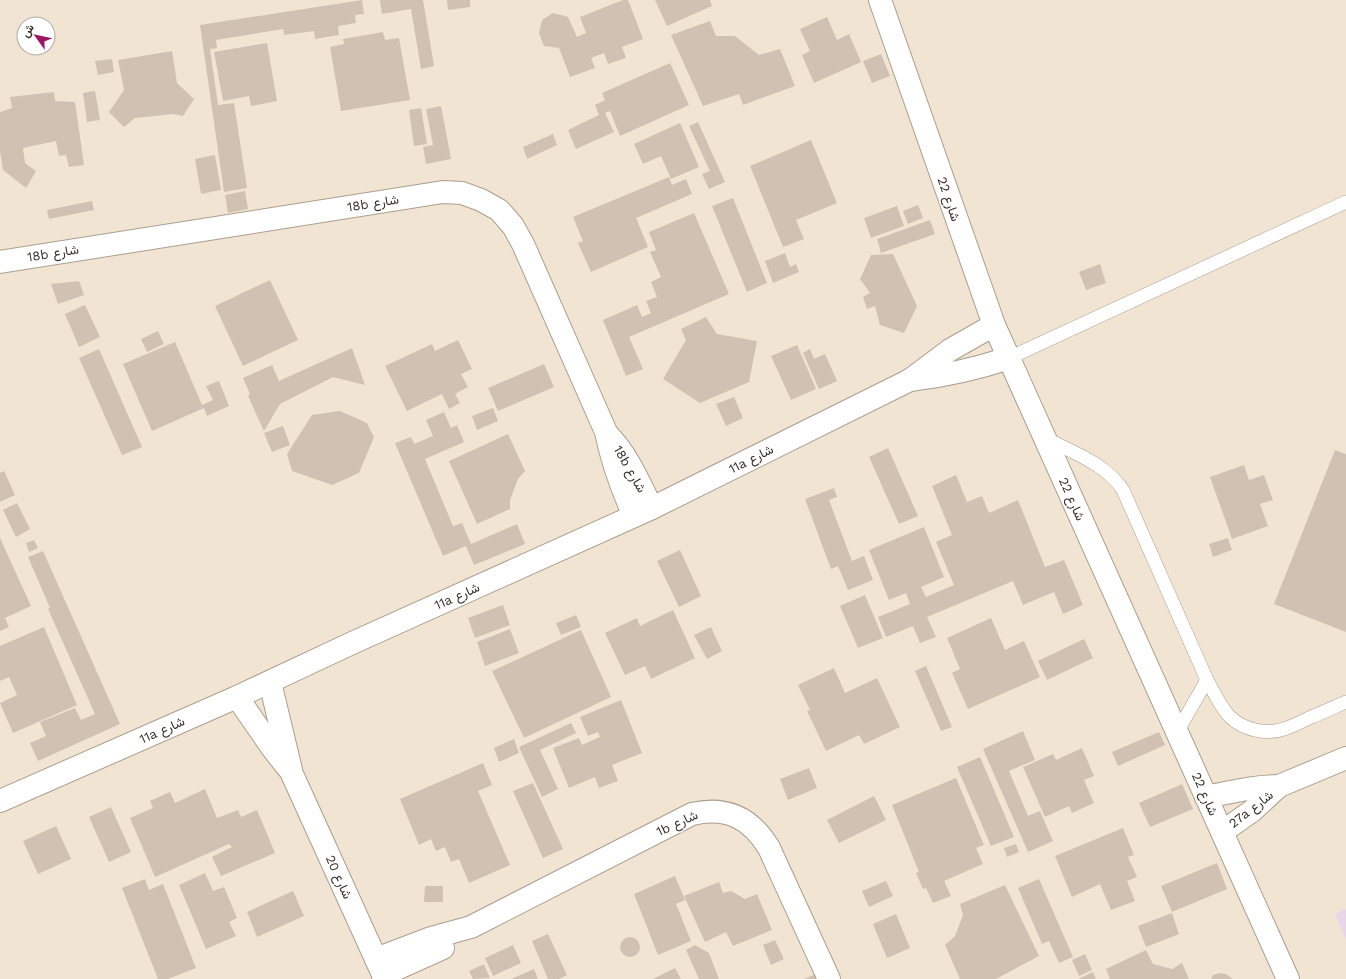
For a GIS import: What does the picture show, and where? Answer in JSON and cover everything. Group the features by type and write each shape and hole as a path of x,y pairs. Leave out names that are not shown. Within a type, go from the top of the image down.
{"street":[{"name":"شارع 22","path":"879,3 994,325 1288,979"},
{"name":"18b شارع","path":"0,262 443,192 462,193 481,200 499,210 513,226 523,244 606,432 609,450 618,477 643,512"},
{"name":"11a شارع","path":"0,801 237,697 350,644 643,512 910,380 950,350 994,325"},
{"name":"11a شارع","path":"910,380 959,373 1009,358"},
{"name":"شارع 20","path":"270,682 292,774 381,971"},
{"name":"شارع 20","path":"237,697 292,774"},
{"name":"27a شارع","path":"1222,832 1252,811 1279,786 1346,759"},
{"name":"27a شارع","path":"1206,797 1244,789 1279,786"},
{"name":"1b شارع","path":"381,971 438,951 456,940 471,927 692,814 705,811 722,811 738,816 752,825 762,836 769,848 829,979"}],"lane":[{"path":"1009,358 1346,202"},
{"path":"1045,438 1101,467 1110,474 1123,490 1207,680 1229,716 1238,724 1259,731 1271,732 1284,729 1346,702"},
{"path":"1177,732 1207,680"}],"shaded area":[{"path":"1346,909 1346,940 1335,914"}],"building":[{"path":"362,0 364,14 355,15 356,23 338,26 339,35 315,39 314,31 284,35 283,29 216,40 217,48 210,49 218,105 234,103 247,188 224,192 200,25"},
{"path":"380,0 423,0 434,66 421,69 411,9 382,14"},
{"path":"447,0 470,0 470,7 448,10"},
{"path":"623,0 628,0 643,39 622,47 626,58 608,64 604,53 591,58 595,68 570,77 559,48 544,46 539,33 542,20 553,13 568,17 577,37 586,33 580,17"},
{"path":"655,0 710,0 712,6 667,26"},
{"path":"827,17 837,40 849,34 861,62 814,83 802,55 810,51 800,29"},
{"path":"710,21 716,36 735,36 759,55 780,49 795,86 743,105 739,94 703,106 671,35"},
{"path":"383,32 385,40 399,38 410,100 341,111 330,47 344,44 343,39"},
{"path":"267,43 277,101 251,106 249,96 223,101 214,52"},
{"path":"172,51 177,83 194,99 183,116 173,114 135,118 124,127 109,112 124,90 118,60"},
{"path":"881,54 890,76 872,83 863,61"},
{"path":"112,59 114,72 98,75 95,61"},
{"path":"670,63 689,105 620,136 610,111 605,113 614,132 576,149 568,130 599,115 595,105 605,100 602,93"},
{"path":"95,91 100,120 87,122 83,93"},
{"path":"54,92 55,101 75,102 84,165 69,167 66,155 59,156 56,141 23,148 25,163 36,171 26,188 3,170 0,151 0,112 12,108 10,97"},
{"path":"441,106 451,159 426,164 423,147 433,145 426,109"},
{"path":"421,108 427,144 414,146 409,110"},
{"path":"698,122 725,182 709,189 702,174 710,171 689,126"},
{"path":"680,123 699,167 671,179 661,156 643,164 634,144"},
{"path":"553,134 557,145 527,159 523,147"},
{"path":"811,140 837,203 796,220 804,239 783,247 750,166"},
{"path":"215,155 221,190 201,194 195,159"},
{"path":"669,177 672,185 686,179 692,194 636,218 648,247 591,272 578,243 583,241 573,217"},
{"path":"245,191 248,209 228,213 225,195"},
{"path":"733,198 767,283 747,292 712,206"},
{"path":"92,201 94,210 49,219 47,210"},
{"path":"918,205 923,218 908,224 903,211"},
{"path":"897,206 904,226 871,238 864,218"},
{"path":"694,213 729,294 629,337 643,369 626,376 603,320 637,305 642,317 651,313 646,301 657,297 651,282 661,277 650,252 656,250 649,232"},
{"path":"930,220 935,234 881,253 877,239"},
{"path":"785,253 790,267 796,264 799,272 773,283 765,261"},
{"path":"893,254 917,306 904,333 880,325 875,306 867,309 863,297 870,293 860,279 871,255"},
{"path":"1100,264 1106,283 1086,290 1079,272"},
{"path":"270,280 298,340 243,366 215,306"},
{"path":"79,281 84,295 58,304 51,284"},
{"path":"85,305 100,337 79,347 65,314"},
{"path":"706,317 717,334 757,341 749,382 700,403 663,379 686,340 681,329"},
{"path":"158,331 164,344 147,352 141,339"},
{"path":"458,340 472,369 461,374 468,387 455,394 460,403 449,409 442,394 407,411 385,366 432,344 435,351"},
{"path":"175,342 202,405 213,400 206,386 219,381 229,406 207,416 204,408 152,431 123,364"},
{"path":"797,345 816,389 791,400 771,356"},
{"path":"352,348 365,385 333,377 280,404 264,431 248,396 250,394 243,378 272,365 279,381"},
{"path":"99,349 142,447 122,455 79,358"},
{"path":"810,349 814,359 825,354 837,381 819,389 803,353"},
{"path":"544,364 554,387 498,411 488,388"},
{"path":"734,397 743,418 726,426 716,404"},
{"path":"493,408 498,421 477,430 472,416"},
{"path":"340,411 367,423 374,437 359,473 332,485 292,471 287,454 312,415"},
{"path":"444,412 451,428 457,425 464,442 425,459 453,526 462,523 471,544 517,524 525,544 474,565 466,546 443,556 395,443 411,437 414,444 433,436 426,420"},
{"path":"283,426 290,445 272,452 264,433"},
{"path":"508,434 525,471 518,479 510,500 510,509 477,524 449,461"},
{"path":"888,448 918,516 899,524 869,457"},
{"path":"1335,450 1346,454 1346,632 1274,604"},
{"path":"1244,465 1249,480 1264,475 1273,500 1260,504 1268,526 1232,539 1210,477"},
{"path":"4,471 15,495 0,502 0,473"},
{"path":"956,475 967,502 982,496 989,513 1018,500 1045,567 1064,560 1083,605 1063,614 1054,592 1023,605 1013,581 927,617 936,637 920,643 913,626 886,637 878,617 910,604 906,593 889,600 869,550 924,527 944,577 921,587 926,597 954,585 936,542 952,535 932,486"},
{"path":"834,488 837,497 829,500 852,561 864,556 873,580 848,590 838,566 831,569 805,499"},
{"path":"17,503 30,529 16,537 3,510"},
{"path":"0,538 31,606 5,618 9,627 0,631"},
{"path":"1228,538 1232,550 1213,557 1209,544"},
{"path":"34,540 38,548 29,552 26,543"},
{"path":"680,550 701,596 679,607 657,561"},
{"path":"43,551 120,724 38,761 30,743 46,736 40,722 75,708 81,720 95,714 48,609 50,608 28,557"},
{"path":"865,595 883,638 858,648 840,606"},
{"path":"503,605 510,625 475,638 468,618"},
{"path":"673,610 695,658 651,679 645,666 625,675 605,633 637,618 640,626"},
{"path":"576,615 581,627 561,635 556,623"},
{"path":"991,618 1005,650 1024,641 1040,677 968,709 952,673 960,669 947,638"},
{"path":"44,627 77,705 13,733 0,703 17,695 9,677 0,681 0,646"},
{"path":"711,627 722,651 707,659 694,635"},
{"path":"510,629 519,653 485,666 477,642"},
{"path":"581,630 611,697 524,738 492,671"},
{"path":"1084,639 1093,658 1047,680 1038,661"},
{"path":"926,666 952,727 941,731 915,671"},
{"path":"834,668 845,693 877,678 900,727 864,744 859,735 826,751 807,711 810,710 798,685"},
{"path":"621,700 642,753 612,765 618,781 599,788 595,777 569,788 553,748 579,738 582,745 600,737 598,732 588,736 580,717"},
{"path":"571,723 576,733 540,750 558,789 542,797 519,747"},
{"path":"1023,731 1035,760 1009,771 1028,816 1040,811 1053,841 1028,852 983,749"},
{"path":"1159,732 1165,745 1118,766 1112,752"},
{"path":"514,739 519,753 499,762 494,748"},
{"path":"1082,748 1094,776 1084,780 1094,803 1072,813 1069,806 1045,817 1023,767 1053,754 1056,760"},
{"path":"980,757 1014,837 991,846 957,767"},
{"path":"483,763 492,785 478,791 510,865 469,883 459,859 451,862 445,847 436,851 431,839 419,845 400,799"},
{"path":"809,768 817,788 788,800 780,779"},
{"path":"956,778 984,845 976,848 983,864 944,881 951,896 933,903 926,888 923,889 916,873 919,872 892,805"},
{"path":"533,783 563,849 543,858 513,791"},
{"path":"1182,784 1193,809 1150,827 1139,803"},
{"path":"205,789 217,818 238,810 241,817 257,810 275,853 221,876 212,857 232,847 229,844 155,877 130,818 153,808 150,801 170,792 175,803"},
{"path":"874,796 886,820 839,843 827,820"},
{"path":"111,807 131,852 109,862 89,817"},
{"path":"56,826 71,859 38,874 23,841"},
{"path":"1123,828 1134,855 1128,857 1137,877 1127,881 1135,901 1111,910 1100,884 1072,897 1055,856"},
{"path":"1016,844 1019,852 1007,857 1004,848"},
{"path":"1217,863 1227,889 1172,912 1161,886"},
{"path":"205,873 213,891 224,887 237,918 229,922 236,936 206,949 179,885"},
{"path":"675,876 685,900 676,904 691,941 658,955 634,894"},
{"path":"145,879 149,890 163,884 196,968 168,979 158,979 122,888"},
{"path":"1039,879 1073,957 1059,963 1049,941 1042,944 1018,888"},
{"path":"886,881 893,896 869,907 862,891"},
{"path":"719,882 723,893 731,891 745,899 757,894 772,930 733,946 726,932 705,942 684,896"},
{"path":"1005,885 1039,956 996,979 960,979 945,945 955,936 963,915 960,904"},
{"path":"425,886 443,886 443,902 424,902"},
{"path":"293,891 304,916 257,937 247,912"},
{"path":"1172,913 1179,934 1146,947 1138,926"},
{"path":"896,914 910,948 887,958 873,924"},
{"path":"548,934 567,975 559,979 548,979 532,941"},
{"path":"630,937 637,940 640,947 637,954 630,957 623,954 620,947 623,940"},
{"path":"775,940 784,959 771,965 763,945"},
{"path":"513,945 521,963 493,976 485,958"},
{"path":"695,945 709,953 719,979 699,979 686,950"},
{"path":"1146,950 1153,964 1172,969 1182,963 1189,979 1110,979 1106,969"},
{"path":"1085,954 1092,970 1079,976 1072,960"},
{"path":"484,964 490,978 473,979 469,971"},
{"path":"675,968 681,979 653,979"},
{"path":"534,969 538,979 511,979"},
{"path":"1093,972 1096,979 1078,979"},
{"path":"818,973 820,979 804,979"},
{"path":"1220,973 1226,974 1233,979 1211,979 1213,975"}]}
